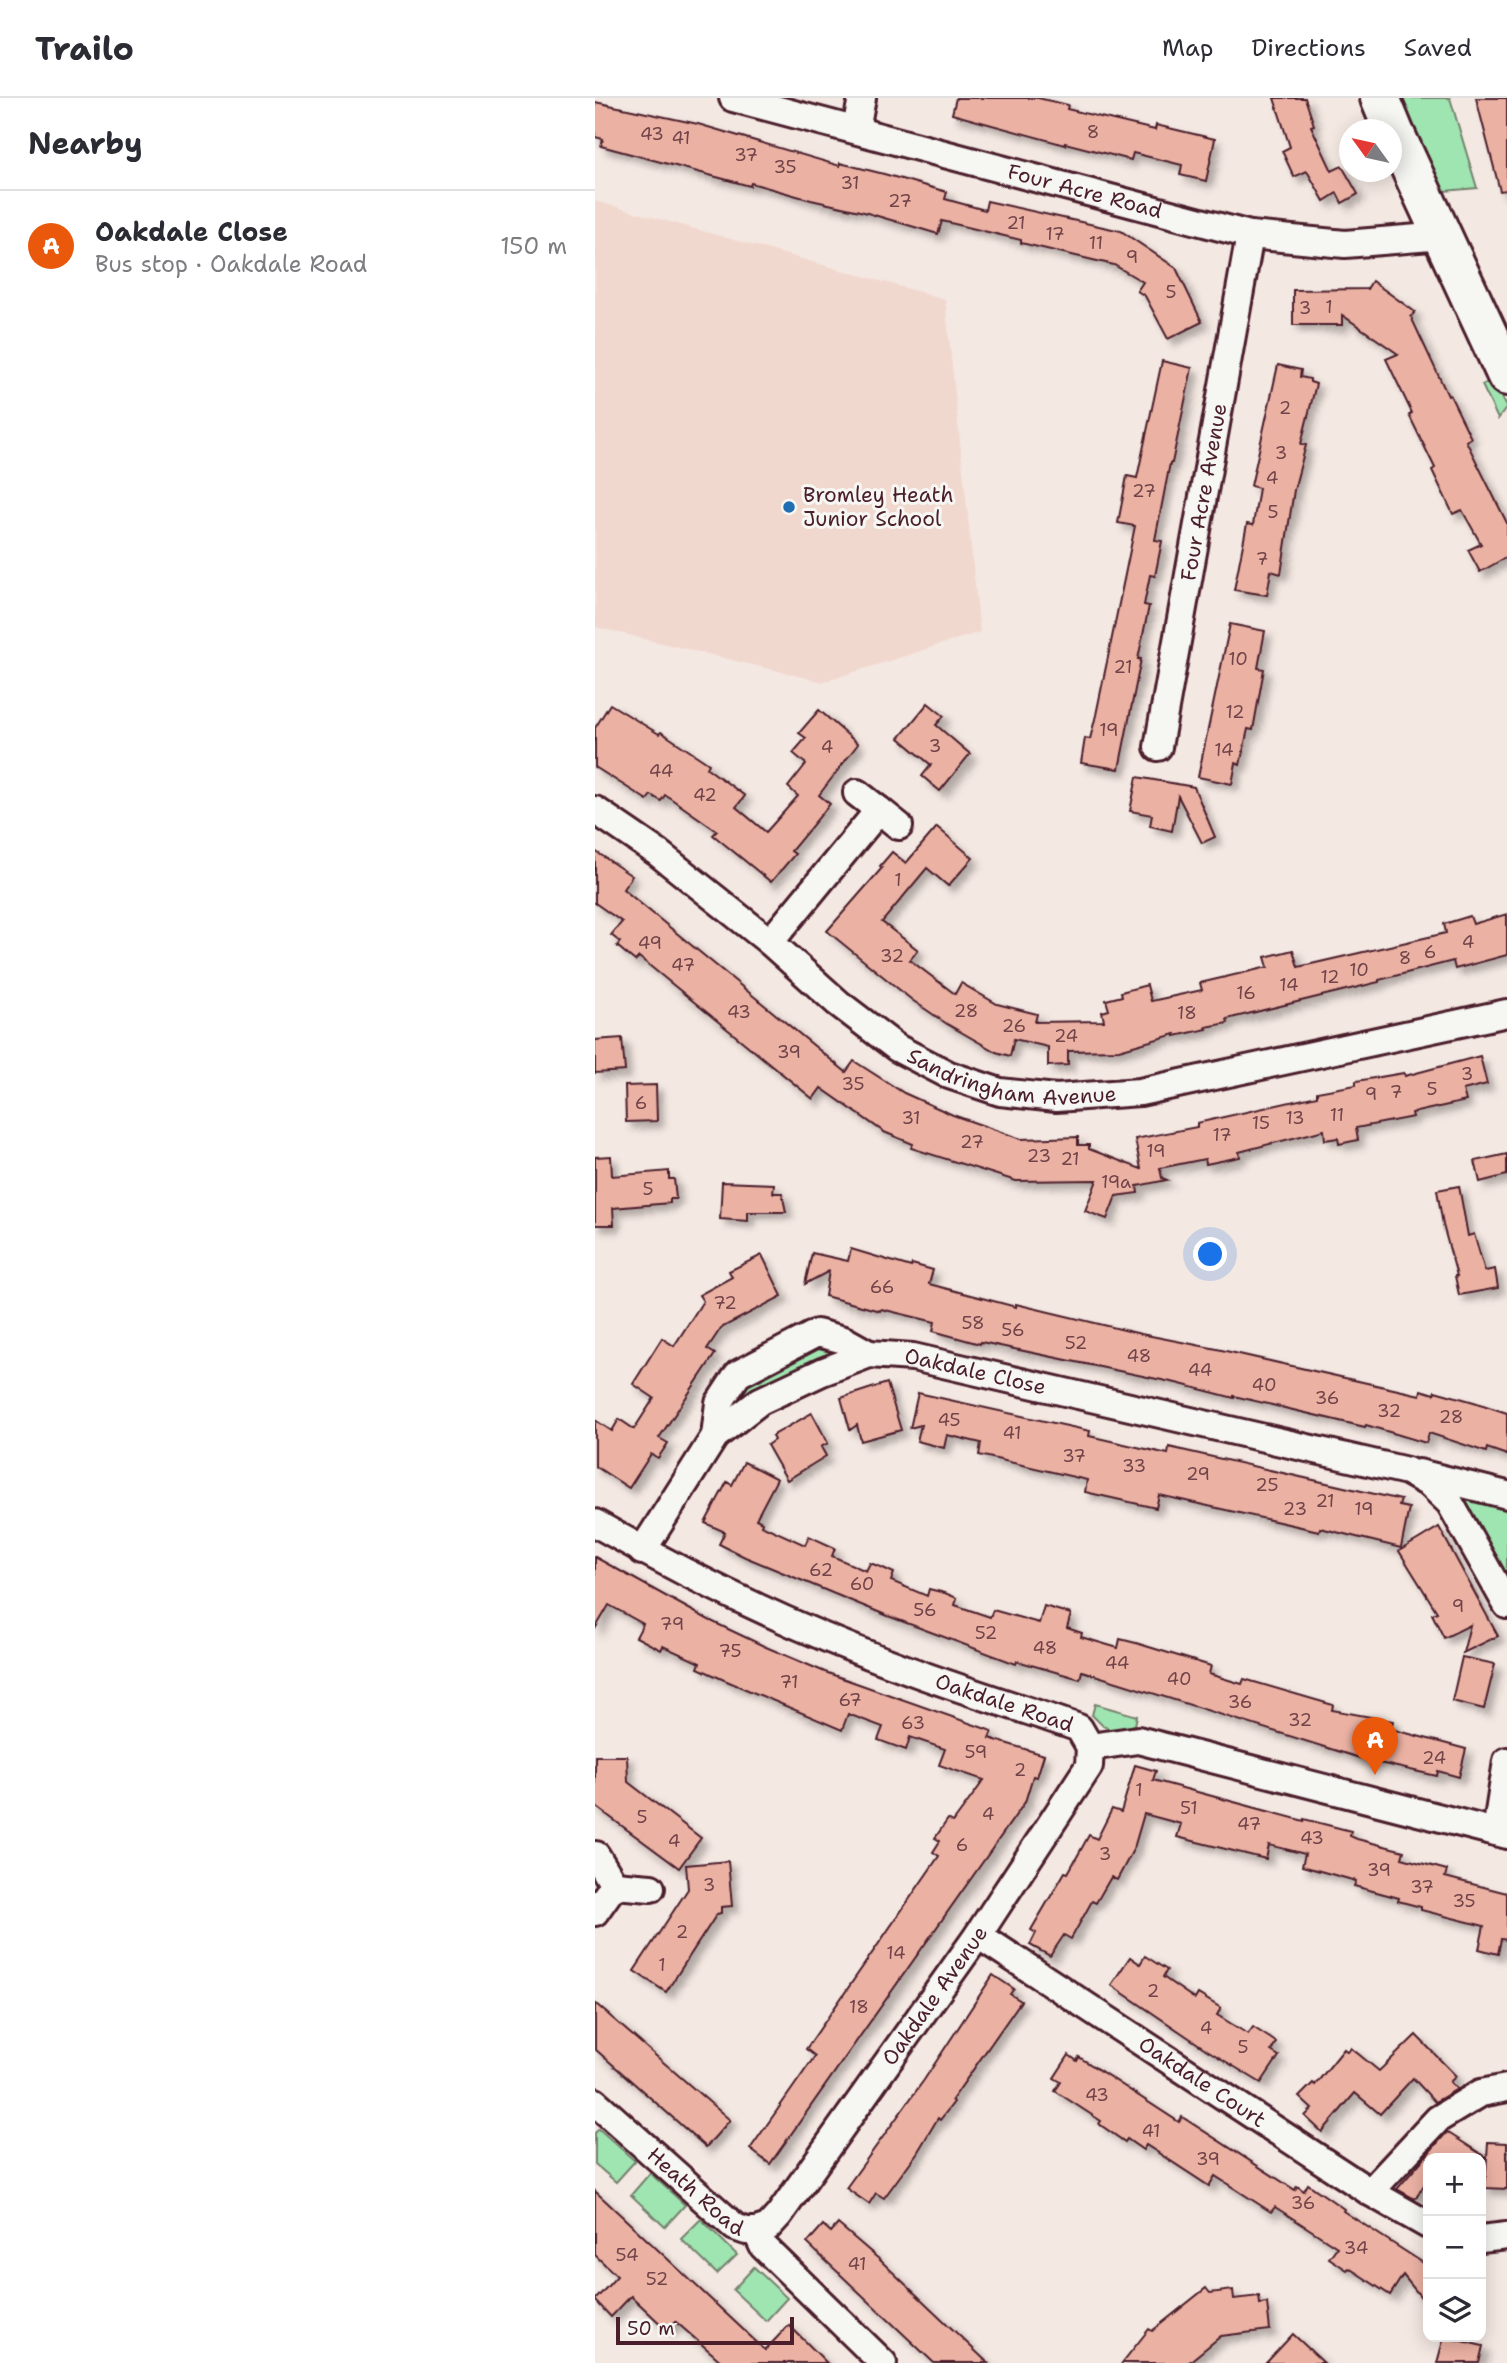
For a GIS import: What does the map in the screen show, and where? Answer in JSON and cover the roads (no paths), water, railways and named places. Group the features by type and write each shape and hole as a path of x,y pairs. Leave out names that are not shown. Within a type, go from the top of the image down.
{"main road":[{"path":"1381,98 1394,132 1507,376"}],"street":[{"name":"Four Acre Road","path":"733,98 1250,235 1345,244 1443,236"},
{"path":"856,129 862,98"},
{"name":"Four Acre Avenue","path":"1158,747 1250,235"},
{"path":"769,942 889,818 857,793"},
{"name":"Sandringham Avenue","path":"595,810 658,853 769,942 838,1003 897,1048 949,1074 1000,1093 1056,1098 1140,1092 1507,1013"},
{"name":"Oakdale Close","path":"715,1436 719,1403 738,1374 749,1368 817,1333 844,1340 869,1354"},
{"name":"Oakdale Close","path":"642,1550 715,1436 761,1401 822,1372 869,1354 913,1357 1507,1495"},
{"name":"Oakdale Close","path":"1407,1471 1430,1484 1450,1503 1507,1605"},
{"name":"Oakdale Road","path":"595,1523 642,1550 764,1611 886,1662 1079,1728 1090,1747 1138,1740 1501,1833"},
{"name":"Oakdale Avenue","path":"756,2231 768,2227 779,2216 978,1935 1089,1766 1090,1747"},
{"path":"1501,1833 1507,1761"},
{"path":"596,1856 614,1885"},
{"path":"614,1885 651,1888"},
{"path":"595,1912 614,1885"},
{"name":"Oakdale Court","path":"978,1935 1370,2193 1423,2222"},
{"path":"1370,2193 1438,2119 1481,2093 1507,2088"},
{"name":"Heath Road","path":"595,2102 735,2227 756,2231 763,2246 883,2363"},
{"path":"1486,2238 1507,2236"}],"place":[{"name":"Bromley Heath Junior School","path":"789,507"},
{"name":"Oakdale Close","path":"1375,1775"}]}
